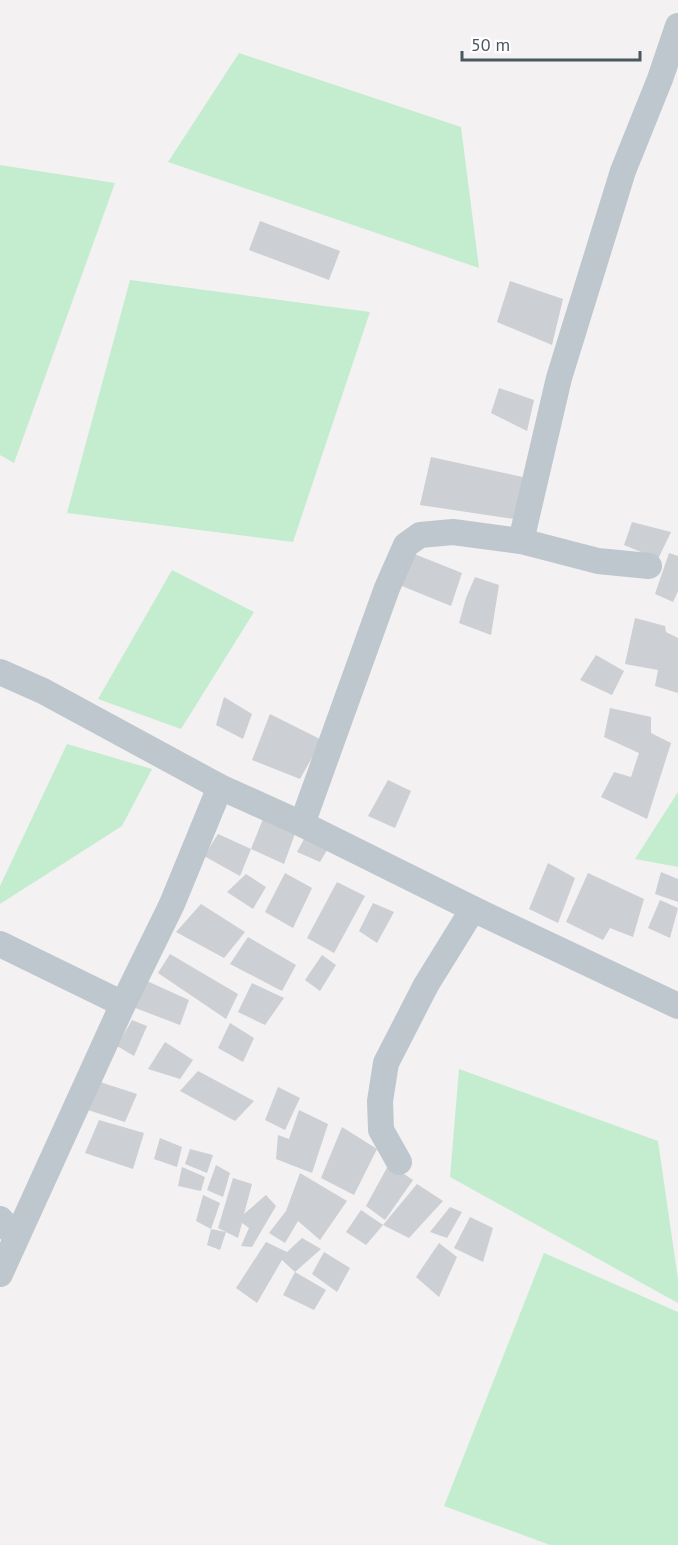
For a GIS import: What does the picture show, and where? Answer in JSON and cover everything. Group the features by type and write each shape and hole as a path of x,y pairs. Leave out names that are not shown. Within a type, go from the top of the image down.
{"street":[{"path":"521,541 559,378 623,171 660,79 678,26"},
{"path":"302,824 387,588 406,544 420,535 453,532 521,541 598,561 649,566"},
{"path":"0,672 43,691 220,787 302,824 473,909 678,1006"},
{"path":"0,1274 8,1228 172,904 220,787"},
{"path":"399,1162 381,1130 380,1101 386,1063 426,985 473,909"},
{"path":"0,944 123,1004"}],"green space":[{"path":"239,53 461,127 479,268 168,162"},
{"path":"0,165 115,183 14,463 0,455"},
{"path":"130,280 370,312 293,542 67,513"},
{"path":"172,570 254,612 181,729 98,699"},
{"path":"67,744 152,769 122,826 0,904 0,886"},
{"path":"678,792 678,867 635,859"},
{"path":"459,1069 658,1141 678,1279 678,1303 450,1177"},
{"path":"544,1253 678,1312 678,1545 550,1545 444,1506"}],"building":[{"path":"260,221 340,251 329,280 249,250"},
{"path":"510,281 563,299 552,345 497,322"},
{"path":"499,388 534,400 527,431 491,413"},
{"path":"431,457 527,478 514,519 420,505"},
{"path":"632,522 671,532 658,559 624,545"},
{"path":"412,553 462,573 451,606 397,584"},
{"path":"669,553 678,556 678,591 673,602 655,594"},
{"path":"475,577 499,585 491,635 459,623"},
{"path":"635,618 665,626 666,632 678,638 678,693 655,686 658,670 625,664"},
{"path":"596,655 624,671 612,695 580,680"},
{"path":"224,697 252,714 243,739 216,725"},
{"path":"610,708 651,717 651,733 671,743 647,819 601,797 614,772 631,777 639,753 604,737"},
{"path":"270,714 322,740 300,779 252,760"},
{"path":"388,780 411,791 395,828 368,816"},
{"path":"265,814 296,831 284,864 251,849"},
{"path":"310,828 333,840 320,862 297,852"},
{"path":"218,834 251,849 240,876 204,856"},
{"path":"548,863 575,878 558,923 529,909"},
{"path":"661,872 678,879 678,902 655,894"},
{"path":"285,873 312,888 293,928 265,912"},
{"path":"588,873 644,899 633,937 610,928 603,940 566,922"},
{"path":"246,874 266,887 253,909 227,892"},
{"path":"337,882 365,896 334,953 307,938"},
{"path":"660,900 678,908 670,938 648,928"},
{"path":"373,903 394,912 377,943 359,931"},
{"path":"201,904 245,932 224,958 176,932"},
{"path":"248,937 296,965 282,991 230,964"},
{"path":"170,954 238,994 226,1019 158,973"},
{"path":"322,955 336,965 320,991 305,980"},
{"path":"147,981 189,1000 180,1025 130,1006"},
{"path":"252,983 284,998 265,1025 238,1012"},
{"path":"132,1020 147,1026 134,1056 117,1046"},
{"path":"230,1023 254,1038 243,1062 218,1048"},
{"path":"165,1042 193,1060 180,1079 148,1069"},
{"path":"198,1071 254,1101 235,1121 180,1091"},
{"path":"100,1082 137,1094 125,1122 88,1110"},
{"path":"278,1087 300,1098 285,1130 265,1120"},
{"path":"299,1110 328,1124 312,1173 276,1159 278,1135 289,1139"},
{"path":"99,1120 144,1133 133,1169 85,1153"},
{"path":"342,1127 377,1149 354,1195 321,1178"},
{"path":"160,1138 182,1147 177,1167 154,1159"},
{"path":"190,1149 213,1155 207,1173 185,1164"},
{"path":"389,1164 413,1180 385,1220 366,1206"},
{"path":"216,1165 230,1173 223,1197 207,1190"},
{"path":"182,1167 205,1177 201,1191 178,1186"},
{"path":"300,1173 347,1201 320,1240 298,1221 285,1243 269,1233 286,1211"},
{"path":"233,1178 252,1184 244,1214 266,1195 276,1206 252,1247 241,1246 249,1228 242,1223 238,1238 218,1228"},
{"path":"417,1184 443,1201 409,1238 383,1225"},
{"path":"203,1195 220,1203 211,1229 196,1221"},
{"path":"450,1207 462,1212 447,1238 430,1232"},
{"path":"361,1210 383,1225 366,1245 346,1232"},
{"path":"470,1217 493,1228 483,1262 454,1248"},
{"path":"211,1229 226,1232 220,1250 207,1245"},
{"path":"302,1238 321,1249 295,1272 282,1260 257,1303 236,1288 266,1242 287,1252"},
{"path":"439,1243 457,1257 439,1297 416,1277"},
{"path":"324,1252 350,1268 337,1292 312,1274"},
{"path":"295,1272 326,1290 314,1310 283,1295"}]}
